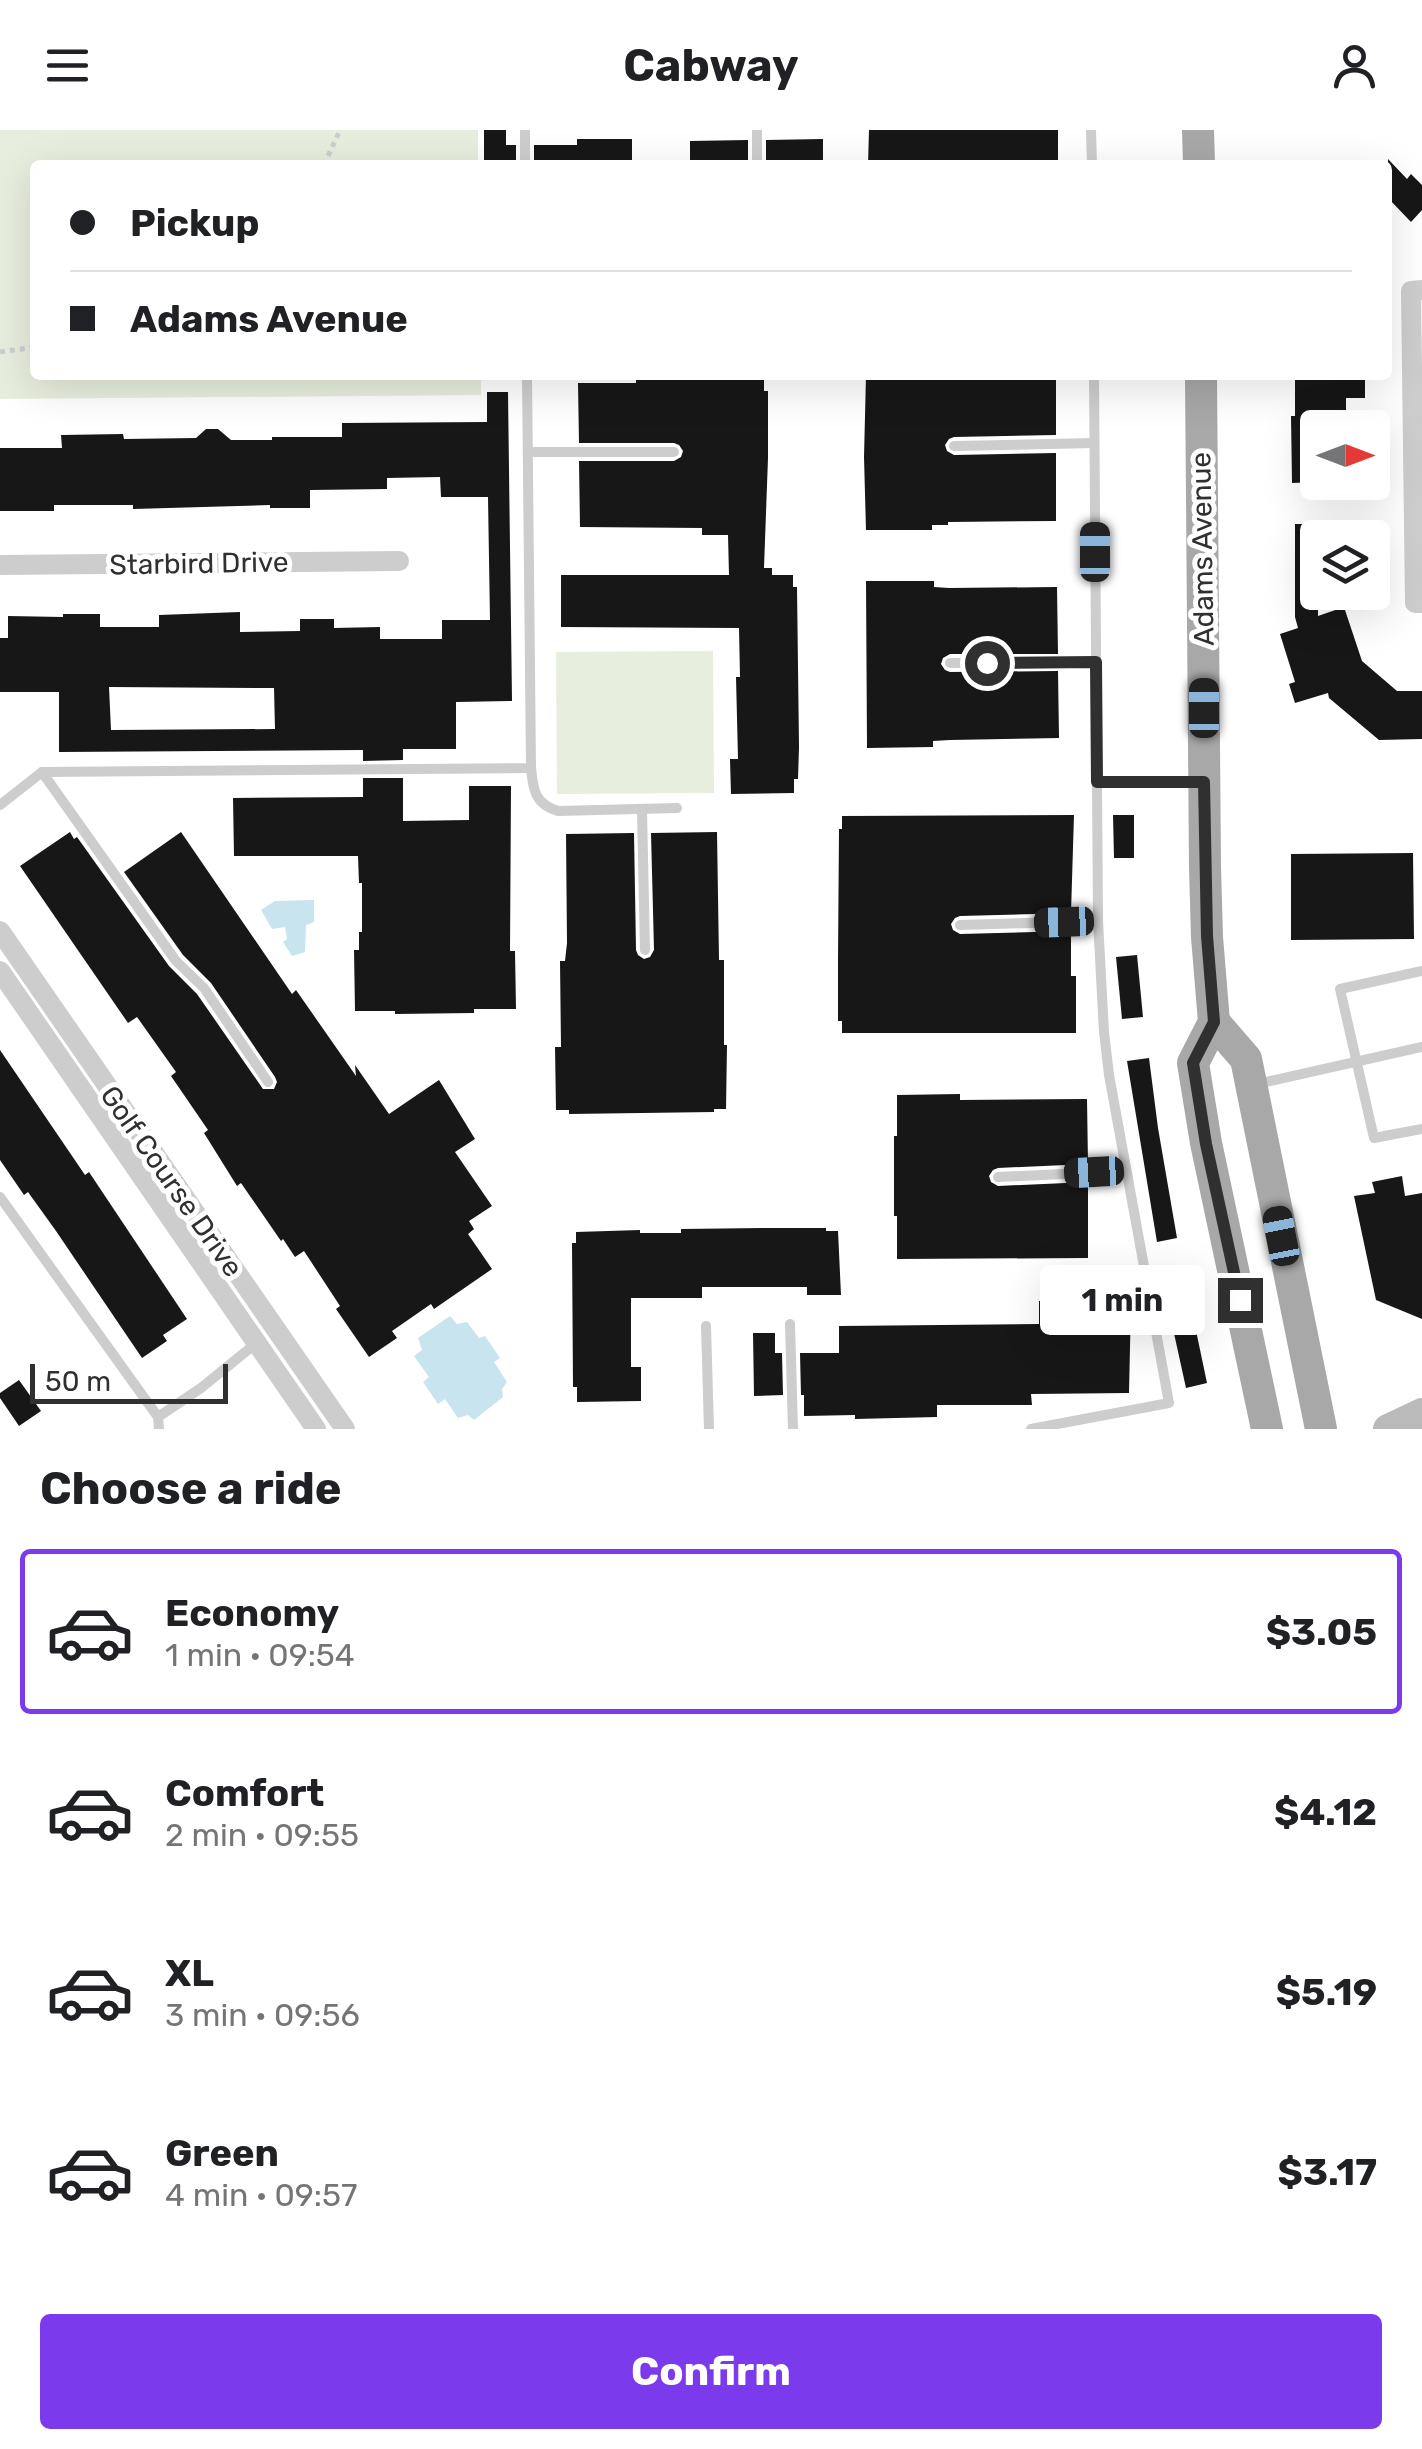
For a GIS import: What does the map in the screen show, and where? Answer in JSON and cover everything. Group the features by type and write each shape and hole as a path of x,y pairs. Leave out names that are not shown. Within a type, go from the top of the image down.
{"main road":[{"path":"1198,130 1198,160"},
{"name":"Adams Avenue","path":"1200,380 1207,936 1214,1022 1193,1063 1206,1144 1267,1429"},
{"path":"1214,1022 1246,1059 1321,1429"}],"street":[{"path":"1416,290 1415,604 1422,603"},
{"name":"Starbird Drive","path":"0,565 398,561"},
{"name":"Golf Course Drive","path":"0,931 345,1429"},
{"name":"Golf Course Drive","path":"0,972 316,1429"},
{"path":"1388,1429 1422,1413"}],"lane":[{"path":"525,130 525,160"},
{"path":"757,130 757,160"},
{"path":"1091,130 1092,160"},
{"path":"527,380 533,789 538,800 558,811 677,808"},
{"path":"1031,1429 1169,1402 1107,1061 1098,921 1094,380"},
{"path":"954,446 1094,443"},
{"path":"528,452 674,452"},
{"path":"950,664 1096,662"},
{"path":"0,805 42,772 531,768"},
{"path":"42,772 176,961 204,988 268,1082"},
{"path":"1097,782 1204,782"},
{"path":"642,809 645,950"},
{"path":"960,925 1098,921"},
{"path":"1422,970 1340,989 1374,1138 1422,1129"},
{"path":"1251,1085 1422,1047"},
{"path":"998,1177 1126,1171"},
{"path":"0,1196 158,1423 274,1328"},
{"path":"790,1324 793,1429"},
{"path":"706,1326 709,1429"}],"path":[{"path":"326,160 340,130"},
{"path":"0,352 30,348"}],"green space":[{"path":"0,130 478,130 478,160 30,160 30,380 481,380 481,395 0,399"},
{"path":"713,651 714,793 557,794 556,652"}],"water":[{"path":"314,900 314,922 306,925 305,952 292,956 283,942 287,939 285,927 272,929 261,910 275,901"},
{"path":"450,1316 457,1324 467,1322 479,1338 485,1336 500,1358 494,1362 507,1382 502,1389 503,1397 474,1420 468,1415 458,1418 445,1399 438,1404 423,1382 429,1377 414,1356 422,1350 418,1338"}],"building":[{"path":"484,130 506,130 506,145 516,145 516,160 484,160"},
{"path":"869,130 1058,130 1058,160 868,160"},
{"path":"577,139 632,139 632,160 534,160 534,145 577,145"},
{"path":"823,139 823,160 766,160 766,140"},
{"path":"748,140 748,160 690,160 690,141"},
{"path":"1392,163 1407,179 1411,174 1422,185 1422,210 1411,222 1392,202"},
{"path":"764,380 764,391 768,391 768,458 764,568 772,568 772,575 793,575 793,587 797,587 799,747 794,793 731,794 730,759 738,759 739,628 561,627 561,575 729,575 728,535 702,535 702,528 580,527 579,461 674,461 681,457 683,451 674,443 579,443 578,383"},
{"path":"866,380 1056,380 1056,435 954,437 945,445 954,455 1056,453 1056,521 948,522 932,525 932,530 866,530"},
{"path":"1295,380 1365,380 1365,398 1346,398 1346,410 1300,410 1300,483 1292,483 1291,416 1295,416"},
{"path":"487,392 508,392 512,701 456,702 456,749 403,749 403,760 363,761 363,750 59,752 59,692 0,692 0,638 8,638 8,616 100,614 100,627 159,627 159,615 240,612 240,632 300,631 300,619 334,619 334,628 380,627 380,639 442,639 442,620 490,620 488,497 441,497 440,477 387,478 387,489 310,490 310,508 270,505 133,509 133,505 54,505 54,511 0,511 0,448 62,448 61,435 196,438 206,429 218,429 231,440 272,440 342,437 342,423 487,422","holes":["109,687 274,688 275,729 111,730"]},
{"path":"1295,524 1300,524 1300,610 1318,610 1318,616 1345,610 1362,661 1397,691 1422,691 1422,739 1379,740 1328,693 1295,703 1289,684 1295,682 1280,634 1298,628"},
{"path":"866,581 934,581 934,587 949,588 1057,587 1058,654 950,654 941,664 950,672 1058,671 1059,738 950,740 933,741 933,747 867,748"},
{"path":"363,778 403,778 403,821 469,820 469,786 511,786 510,951 515,951 516,1009 395,1014 355,1011 354,950 359,950 362,932 358,856 234,856 233,798 363,797"},
{"path":"1074,815 1071,913 960,916 951,924 960,934 1071,931 1076,1033 842,1033 842,1021 838,1021 838,959 842,816"},
{"path":"1113,815 1134,815 1134,858 1114,858"},
{"path":"70,832 169,966 197,994 263,1089 274,1089 275,1077 211,983 183,955 124,872 181,832 292,994 296,990 356,1076 355,1065 389,1114 439,1080 475,1139 455,1152 492,1206 469,1221 474,1229 468,1234 492,1269 434,1309 431,1304 392,1331 397,1338 369,1357 336,1309 340,1306 304,1251 295,1257 241,1183 237,1186 204,1133 208,1130 171,1076 176,1072 137,1017 128,1023 20,866"},
{"path":"717,832 719,960 724,960 727,1045 726,1109 569,1114 569,1110 556,1110 555,1047 561,1047 560,961 565,961 567,943 566,834 634,833 636,950 644,959 654,950 651,833"},
{"path":"1413,853 1414,939 1291,940 1291,854"},
{"path":"1137,955 1143,1017 1122,1019 1116,957"},
{"path":"0,1050 85,1175 89,1172 187,1319 163,1335 167,1341 142,1358 56,1231 0,1160"},
{"path":"1149,1058 1177,1238 1157,1242 1127,1061"},
{"path":"960,1094 960,1100 1087,1099 1088,1164 998,1168 989,1176 998,1186 1088,1182 1088,1258 897,1259 897,1095"},
{"path":"1402,1176 1405,1196 1422,1193 1422,1319 1376,1300 1354,1196 1375,1193 1372,1182"},
{"path":"826,1228 838,1231 841,1295 807,1295 807,1287 702,1287 702,1298 631,1298 631,1367 641,1367 641,1401 577,1402 577,1387 573,1387 572,1243 576,1243 576,1232"},
{"path":"1039,1301 1131,1301 1129,1393 1031,1394 1032,1405 937,1405 937,1417 804,1416 800,1353 839,1353 839,1326 1039,1324"},
{"path":"1190,1302 1207,1383 1186,1388 1168,1306"},
{"path":"753,1333 775,1333 775,1353 782,1353 783,1395 754,1396"},
{"path":"19,1380 41,1411 19,1426 0,1393"}],"route":[{"path":"987,663 1096,662 1097,782 1204,782 1207,936 1214,1022 1193,1063 1206,1144 1240,1300"}]}
